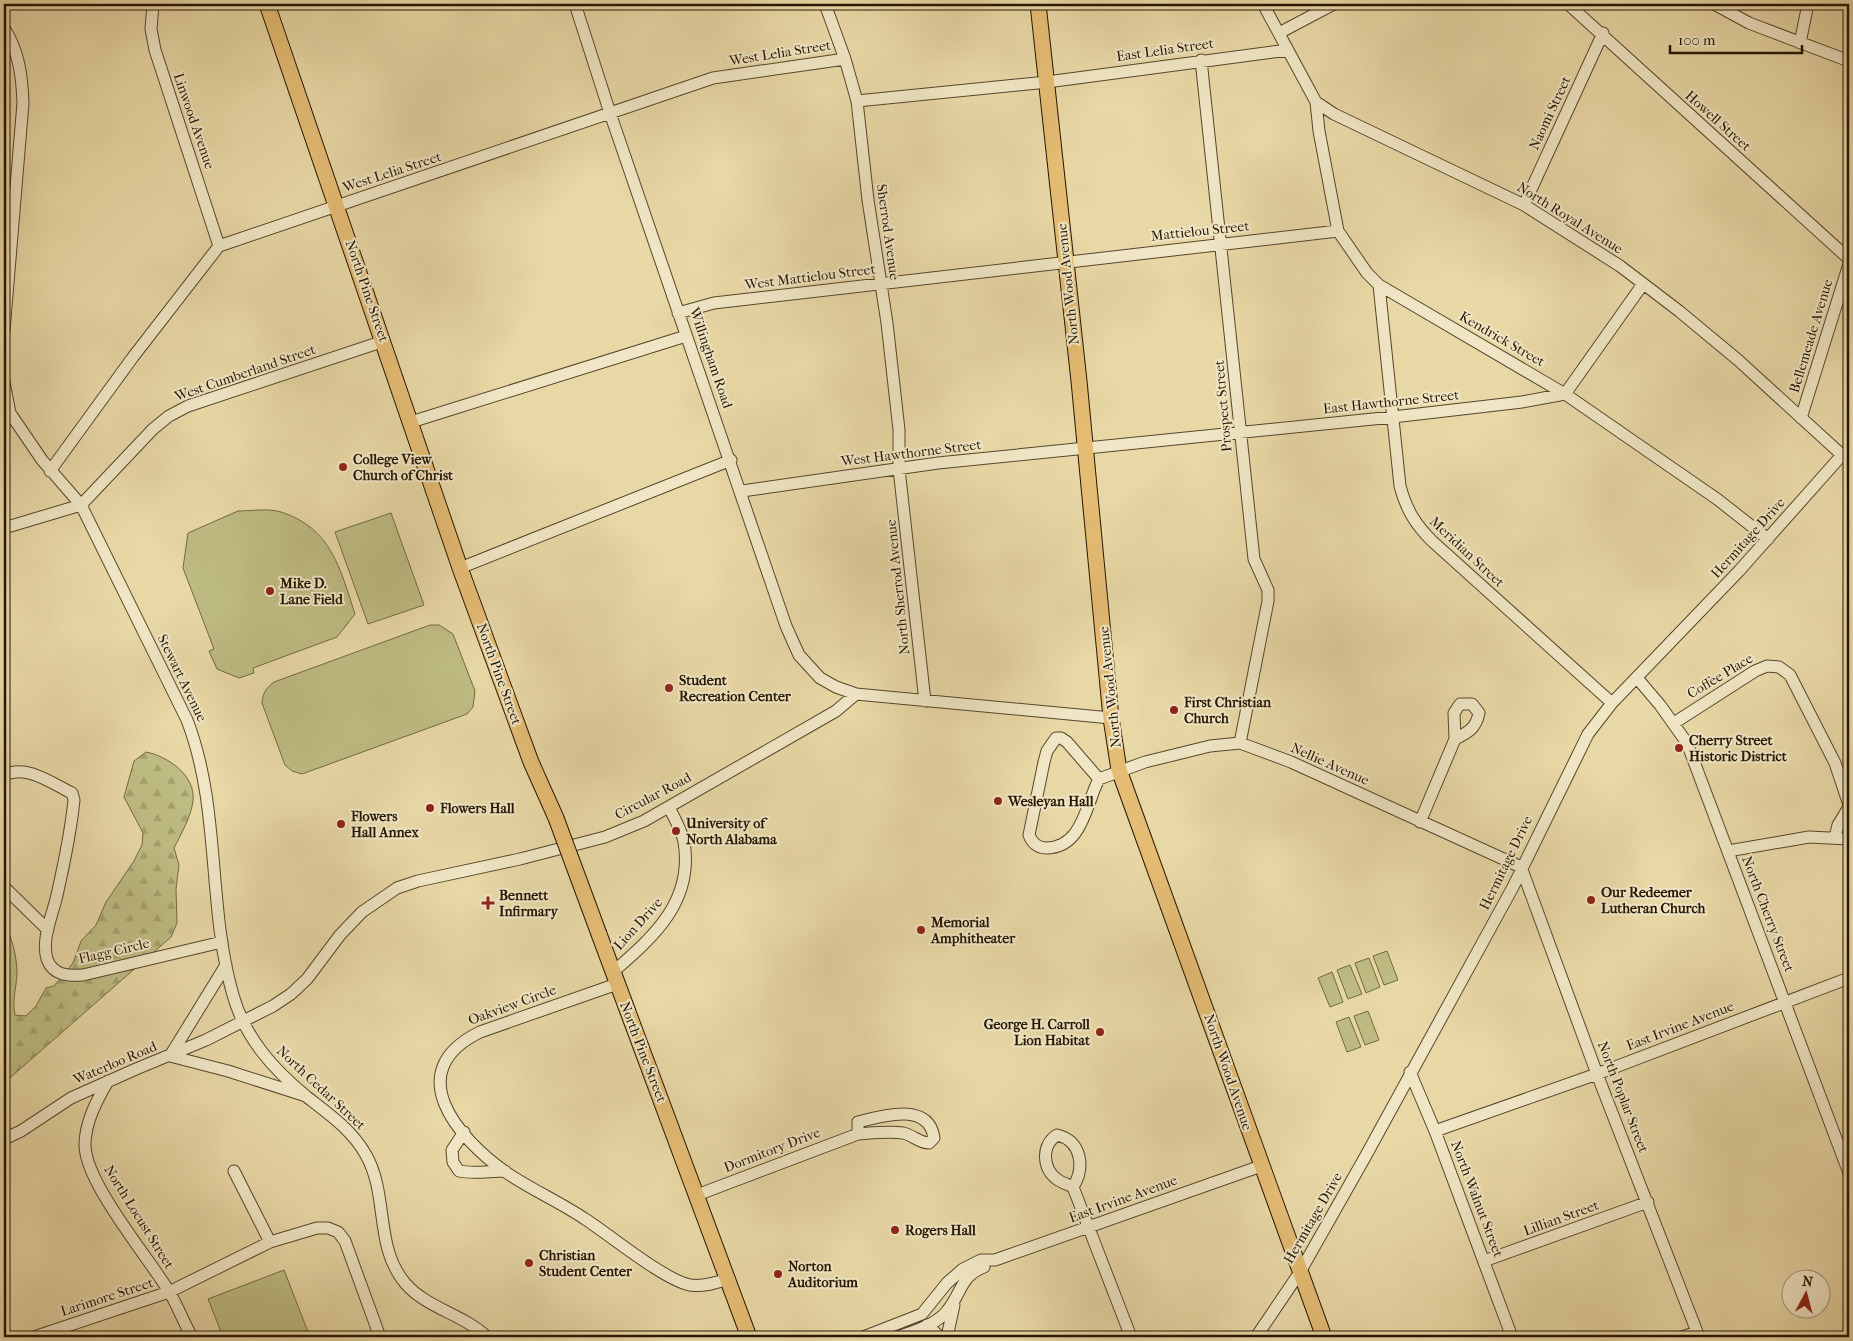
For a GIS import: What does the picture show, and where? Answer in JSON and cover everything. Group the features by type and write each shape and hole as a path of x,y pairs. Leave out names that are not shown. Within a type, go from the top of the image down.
{"main road":[{"name":"North Pine Street","path":"267,4 338,205 460,568 531,762 556,818 750,1337"},
{"name":"North Wood Avenue","path":"1038,4 1106,648 1111,718 1119,770 1324,1337"}],"street":[{"name":"Linwood Avenue","path":"153,4 151,29 155,50 219,246"},
{"name":"Willingham Road","path":"575,4 610,113 686,336 742,491 786,626 799,655 820,678 836,687 856,694"},
{"name":"Sherrod Avenue","path":"825,4 845,58 857,101 896,398 899,469"},
{"name":"North Royal Avenue","path":"1263,4 1316,102 1334,114 1524,205 1644,284 1738,360 1846,456"},
{"path":"1279,33 1334,4"},
{"name":"Howell Street","path":"1568,4 1603,33 1849,259"},
{"path":"1714,4 1750,23 1849,62"},
{"path":"1800,43 1808,4"},
{"path":"4,28 11,40 22,72 23,103 4,331"},
{"name":"Naomi Street","path":"1524,205 1603,33"},
{"name":"East Lelia Street","path":"1047,82 1201,60 1288,50"},
{"name":"West Lelia Street","path":"219,246 714,78 845,58"},
{"name":"Prospect Street","path":"1201,60 1254,558 1268,590 1240,743"},
{"path":"857,101 1047,82"},
{"name":"Kendrick Street","path":"1316,102 1319,131 1338,231 1366,273 1379,285 1565,394 1716,499 1768,539"},
{"name":"Mattielou Street","path":"1066,262 1338,231"},
{"path":"50,471 139,350 219,246"},
{"name":"West Mattielou Street","path":"678,313 714,303 1066,262"},
{"name":"Bellemeade Avenue","path":"1802,418 1849,264"},
{"path":"1565,394 1644,284"},
{"name":"Meridian Street","path":"1379,285 1400,486 1406,507 1417,526 1612,703"},
{"path":"411,422 686,336"},
{"name":"West Cumberland Street","path":"4,528 81,505 153,429 169,416 188,406 384,341"},
{"name":"Stewart Avenue","path":"4,382 7,412 50,471 81,505 186,720 198,750 205,781 222,942 226,965 242,1022"},
{"name":"East Hawthorne Street","path":"1085,449 1393,417 1522,402 1565,394"},
{"name":"West Hawthorne Street","path":"742,491 899,469 1085,449"},
{"name":"Hermitage Drive","path":"1256,1337 1300,1272 1513,886 1572,762 1588,734 1612,703 1846,456"},
{"path":"460,568 731,460"},
{"name":"North Sherrod Avenue","path":"899,469 925,701"},
{"name":"Coffee Place","path":"1674,723 1755,670 1767,666 1779,667 1790,675 1835,763 1849,806 1838,825 1835,837"},
{"name":"North Cherry Street","path":"1637,678 1674,723 1687,743 1846,1157 1849,1173"},
{"path":"856,694 1111,718"},
{"name":"Circular Road","path":"242,1022 291,994 321,962 340,935 362,912 397,888 605,837 644,821 834,712 856,694"},
{"path":"1056,738 1061,738 1067,742 1099,779 1075,835 1066,842 1049,848 1041,847 1031,841 1029,835 1044,762 1047,750 1056,738"},
{"path":"1420,822 1455,739"},
{"name":"Nellie Avenue","path":"1099,779 1119,770 1210,746 1240,743 1291,762 1521,867"},
{"name":"Flagg Circle","path":"4,774 23,771 72,793 74,800 57,896 48,930 48,960 54,971 66,976 83,975 222,942"},
{"name":"Lion Drive","path":"615,978 670,914 681,893 685,872 684,841 669,807"},
{"path":"1728,851 1791,839 1835,837 1849,839"},
{"name":"North Poplar Street","path":"1521,867 1597,1074 1698,1334"},
{"path":"4,887 48,930"},
{"path":"226,965 170,1056 228,1071 307,1096"},
{"name":"Oakview Circle","path":"615,978 462,1041 447,1056 440,1077 441,1098 451,1117 464,1132 505,1171 584,1218 662,1272 690,1285 710,1284 728,1280"},
{"name":"East Irvine Avenue","path":"1435,1131 1597,1074 1849,978"},
{"name":"Waterloo Road","path":"4,1139 21,1131 72,1098 206,1040 242,1022"},
{"name":"North Cedar Street","path":"242,1022 266,1058 346,1129 366,1155 375,1175 380,1196 386,1249 394,1268 407,1285 424,1298 462,1318 487,1337"},
{"name":"North Walnut Street","path":"1410,1072 1435,1131 1512,1337"},
{"name":"North Locust Street","path":"108,1081 96,1103 89,1123 85,1146 90,1166 134,1241 169,1292 192,1337"},
{"name":"Dormitory Drive","path":"697,1195 858,1128 897,1112 912,1114 925,1121 933,1130 934,1138 929,1143 923,1143 905,1133 858,1128"},
{"path":"464,1132 452,1150 453,1162 458,1171 473,1174 484,1171 505,1171"},
{"name":"East Irvine Avenue","path":"898,1337 927,1325 946,1313 968,1275 996,1260 1261,1166"},
{"path":"234,1171 270,1242"},
{"path":"1073,1187 1131,1337"},
{"name":"Lillian Street","path":"1484,1261 1648,1202"},
{"name":"Larimore Street","path":"34,1337 169,1292 270,1242 317,1228 328,1228 338,1232 345,1241 380,1337"},
{"name":"East Irvine Avenue","path":"863,1337 922,1314 947,1283 963,1269 982,1260 996,1260"},
{"path":"947,1337 955,1300"},
{"path":"922,1314 927,1325 929,1337"},
{"path":"927,1325 940,1337"},
{"path":"1682,1337 1698,1334"}],"green space":[{"name":"Mike D. Lane Field","path":"265,510 281,512 298,519 312,528 331,552 338,566 355,614 337,637 253,668 254,673 239,678 217,669 209,651 214,649 183,568 188,533 238,511"},
{"path":"391,513 424,605 368,624 335,532"},
{"path":"430,625 439,625 453,634 475,691 473,707 467,714 302,774 292,771 285,765 262,703 264,694 269,686 274,682"},
{"path":"146,752 171,762 185,775 193,792 190,813 174,848 179,865 176,889 177,923 171,937 4,1083 4,921 12,941 16,961 15,1015 26,1016 36,1006 46,988 54,986 73,963 81,941 96,925 106,902 134,861 142,845 143,833 124,797 134,761"},
{"path":"1387,951 1398,980 1384,985 1373,956"},
{"path":"1369,958 1380,987 1366,993 1355,963"},
{"path":"1350,965 1362,994 1348,999 1337,970"},
{"path":"1332,972 1343,1002 1330,1007 1318,978"},
{"path":"1368,1011 1379,1040 1365,1045 1354,1016"},
{"path":"1349,1017 1361,1047 1347,1052 1336,1022"},
{"path":"284,1270 310,1337 223,1337 208,1299"}],"place":[{"name":"College View Church of Christ","path":"343,467"},
{"name":"Mike D. Lane Field","path":"270,591"},
{"name":"Student Recreation Center","path":"669,688"},
{"name":"First Christian Church","path":"1174,710"},
{"name":"Cherry Street Historic District","path":"1679,748"},
{"name":"Wesleyan Hall","path":"998,801"},
{"name":"Flowers Hall","path":"430,808"},
{"name":"Flowers Hall Annex","path":"341,824"},
{"name":"University of North Alabama","path":"676,831"},
{"name":"Our Redeemer Lutheran Church","path":"1591,900"},
{"name":"Bennett Infirmary","path":"488,903"},
{"name":"Memorial Amphitheater","path":"921,930"},
{"name":"George H. Carroll Lion Habitat","path":"1100,1032"},
{"name":"Rogers Hall","path":"895,1230"},
{"name":"Christian Student Center","path":"529,1263"},
{"name":"Norton Auditorium","path":"778,1274"}]}
